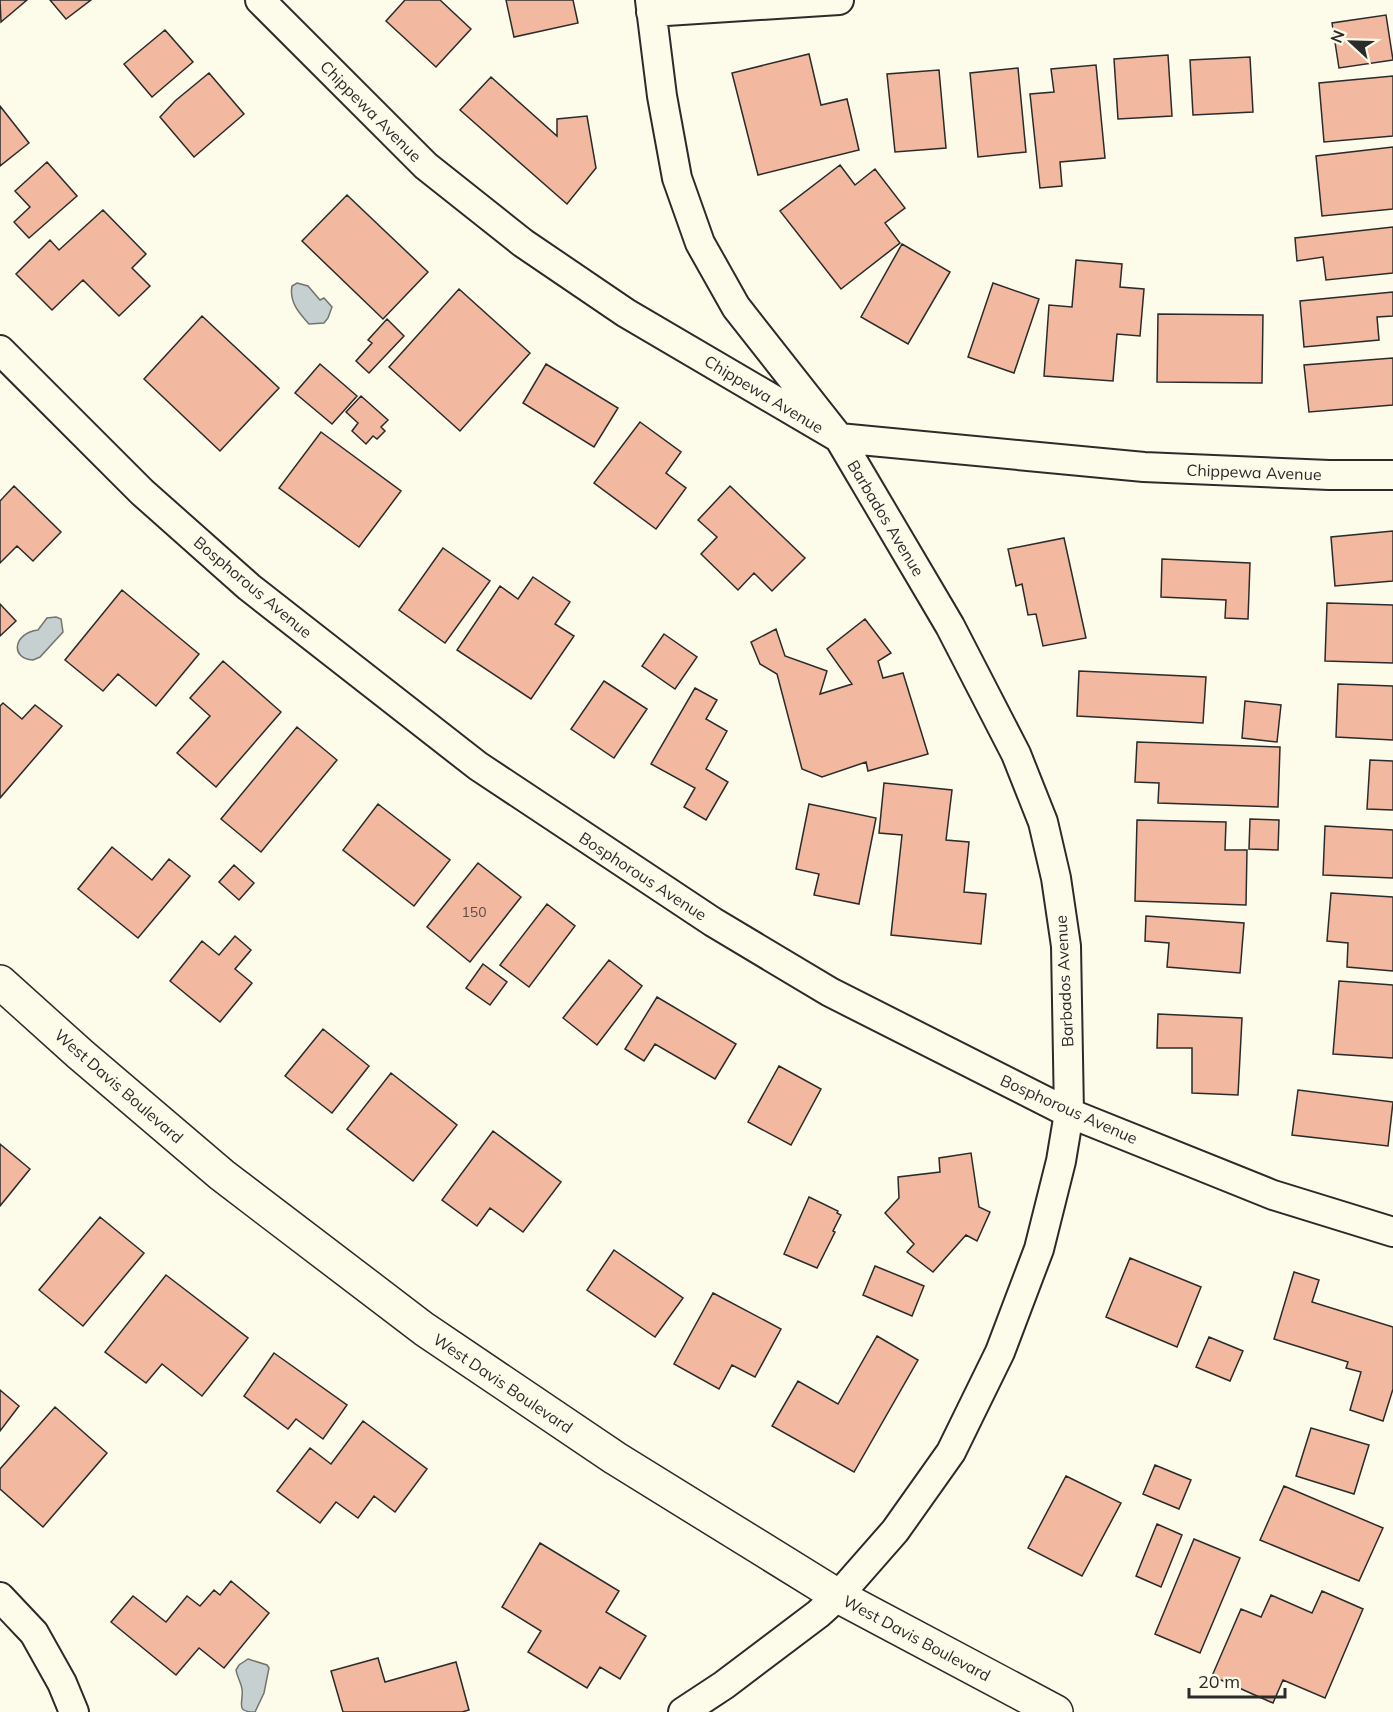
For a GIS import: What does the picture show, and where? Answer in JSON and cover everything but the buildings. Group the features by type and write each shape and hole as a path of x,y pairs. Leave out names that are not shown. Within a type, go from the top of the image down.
{"street":[{"name":"Chippewa Avenue","path":"260,0 426,166 523,243 626,313 839,438 1144,467 1329,475 1393,475"},
{"path":"651,6 839,0"},
{"name":"Barbados Avenue","path":"651,6 662,96 677,178 700,243 736,307 839,438 950,626 1016,754 1043,822 1056,878 1066,946 1069,1113 1061,1161 1040,1249 1000,1352 951,1452 895,1531 838,1596 818,1614 724,1685 683,1712"},
{"name":"Bosphorous Avenue","path":"0,350 142,492 249,587 478,766 704,916 820,986 1069,1113 1273,1195 1393,1232"},
{"name":"West Davis Boulevard","path":"0,982 80,1054 222,1175 424,1329 615,1458 838,1596 1056,1712"},
{"path":"0,1597 34,1633 62,1683 74,1712"}],"shaded area":[{"path":"297,283 308,286 320,300 324,298 332,307 324,323 309,324 298,311 291,292 292,286"},
{"path":"47,618 61,619 63,632 40,657 33,660 21,655 18,646 23,636 38,630"},
{"path":"248,1659 267,1665 269,1668 264,1693 255,1712 248,1712 241,1706 242,1689 236,1670"}]}
